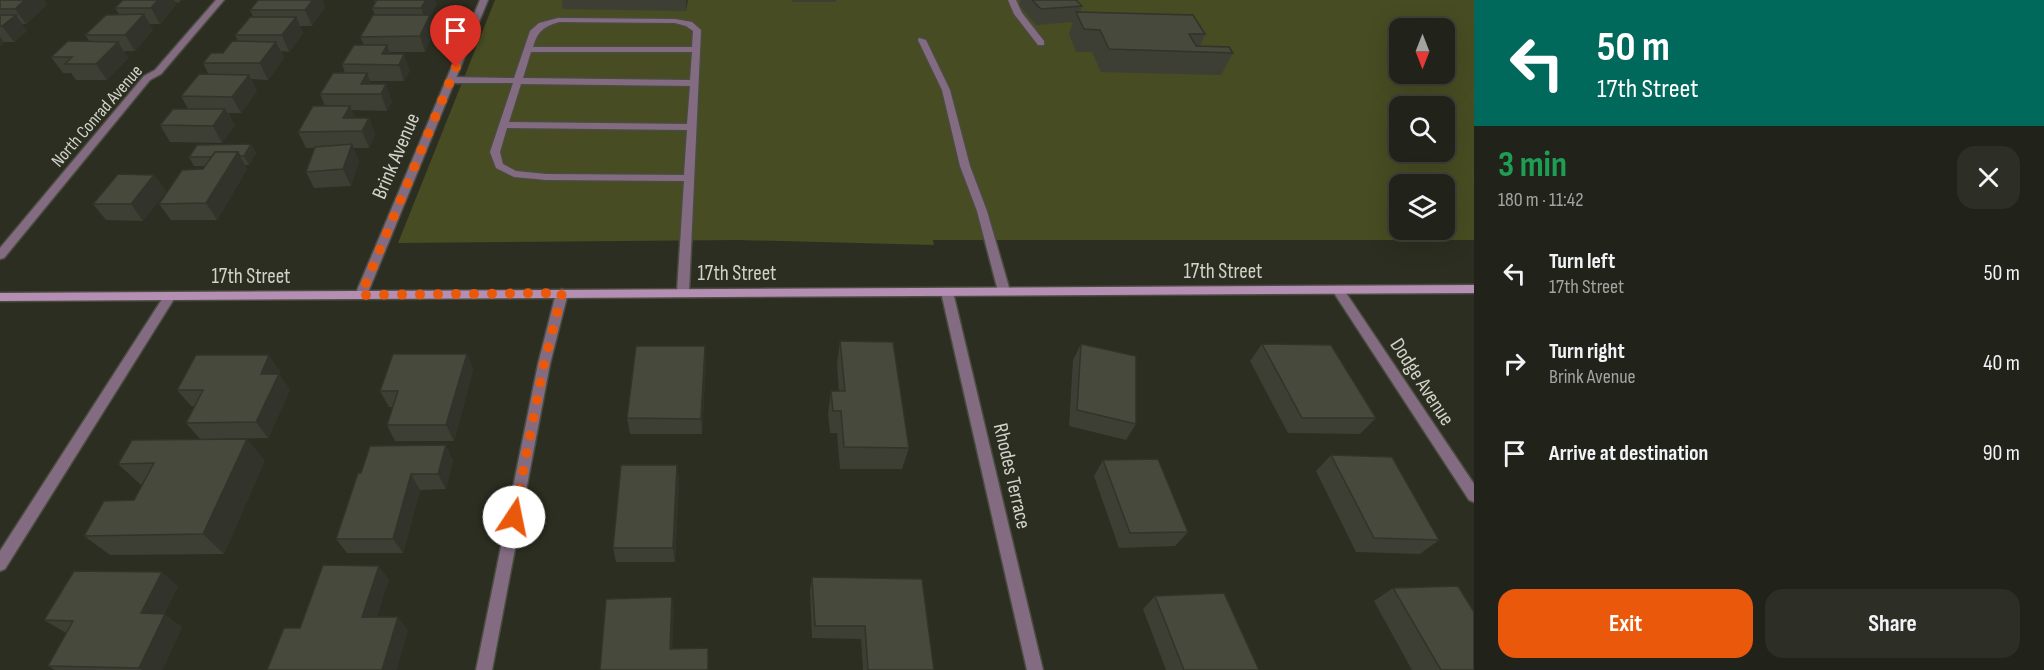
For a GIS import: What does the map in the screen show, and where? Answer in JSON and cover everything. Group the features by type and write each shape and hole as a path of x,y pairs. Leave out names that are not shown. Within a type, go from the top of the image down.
{"main road":[{"name":"17th Street","path":"0,297 1474,289"}],"street":[{"name":"North Conrad Avenue","path":"0,255 147,78 158,72 220,0"},
{"name":"Brink Avenue","path":"361,295 484,0"},
{"path":"1012,0 1018,14 1041,43"},
{"path":"683,292 697,30 689,24 675,21 558,20 542,25 533,33 495,152 499,166 514,174 546,177 689,178"},
{"path":"922,40 946,90 965,166 982,211 1004,291"},
{"path":"528,49 696,50"},
{"path":"450,80 694,83"},
{"path":"504,125 692,127"},
{"name":"Dodge Avenue","path":"1338,290 1474,496"},
{"name":"Rhodes Terrace","path":"947,292 1035,670"},
{"path":"484,670 544,364 562,293"},
{"path":"0,564 170,296"}],"green space":[{"path":"495,0 1474,0 1474,240 1455,240 1455,174 1389,174 1389,240 933,240 934,245 738,240 398,243"}],"building":[{"path":"0,0 25,0 15,9 0,9"},
{"path":"123,0 158,0 151,8 115,8"},
{"path":"258,0 313,0 305,10 250,10"},
{"path":"377,0 426,0 421,8 372,8"},
{"path":"1032,0 1076,0 1082,6 1041,9"},
{"path":"1076,12 1193,15 1205,34 1189,34 1196,46 1229,47 1233,53 1109,49 1100,30 1084,29"},
{"path":"144,14 125,35 85,35 106,15"},
{"path":"0,15 16,15 0,26"},
{"path":"373,15 430,15 420,36 360,37"},
{"path":"250,17 296,17 282,35 235,35"},
{"path":"68,41 118,42 96,64 65,64 72,57 51,57"},
{"path":"232,41 276,42 260,63 203,63 211,53 223,53"},
{"path":"354,45 387,45 382,54 404,54 399,65 342,64"},
{"path":"333,73 367,73 361,84 386,84 381,94 320,94"},
{"path":"199,74 249,75 232,97 181,96"},
{"path":"313,106 350,106 343,118 369,118 362,131 298,132"},
{"path":"173,109 225,109 213,126 160,125"},
{"path":"251,144 244,156 240,156 238,152 215,152 212,157 189,157 197,145"},
{"path":"352,144 343,169 306,172 315,147"},
{"path":"215,152 238,152 206,203 159,204 182,170 203,169"},
{"path":"118,174 154,175 131,204 93,204"},
{"path":"840,341 893,342 909,448 844,447 841,411 833,411 831,391 845,391"},
{"path":"1081,344 1136,356 1136,424 1077,410"},
{"path":"1262,344 1331,345 1376,418 1302,418"},
{"path":"636,346 705,346 701,419 627,418"},
{"path":"393,354 467,354 446,425 387,425 398,391 380,391"},
{"path":"196,355 269,355 261,374 279,374 256,422 186,423 203,390 177,390"},
{"path":"247,439 203,534 84,536 104,501 134,500 154,463 118,464 132,440"},
{"path":"446,445 438,474 411,474 393,539 336,539 358,473 361,473 370,446"},
{"path":"1331,455 1392,457 1439,540 1374,538"},
{"path":"1158,459 1188,532 1130,533 1103,460"},
{"path":"621,465 677,465 673,548 613,548"},
{"path":"323,565 379,566 362,617 398,617 382,670 267,670 284,628 300,628"},
{"path":"74,571 162,572 141,613 165,614 139,668 48,666 73,621 44,620"},
{"path":"812,577 922,579 934,670 868,670 865,626 815,626"},
{"path":"1458,586 1474,612 1474,670 1441,670 1393,588"},
{"path":"1224,593 1259,670 1184,670 1155,596"},
{"path":"672,597 670,649 708,648 708,670 600,670 606,599"}],"route":[{"path":"456,67 361,295 562,293 544,364 514,517"}]}
